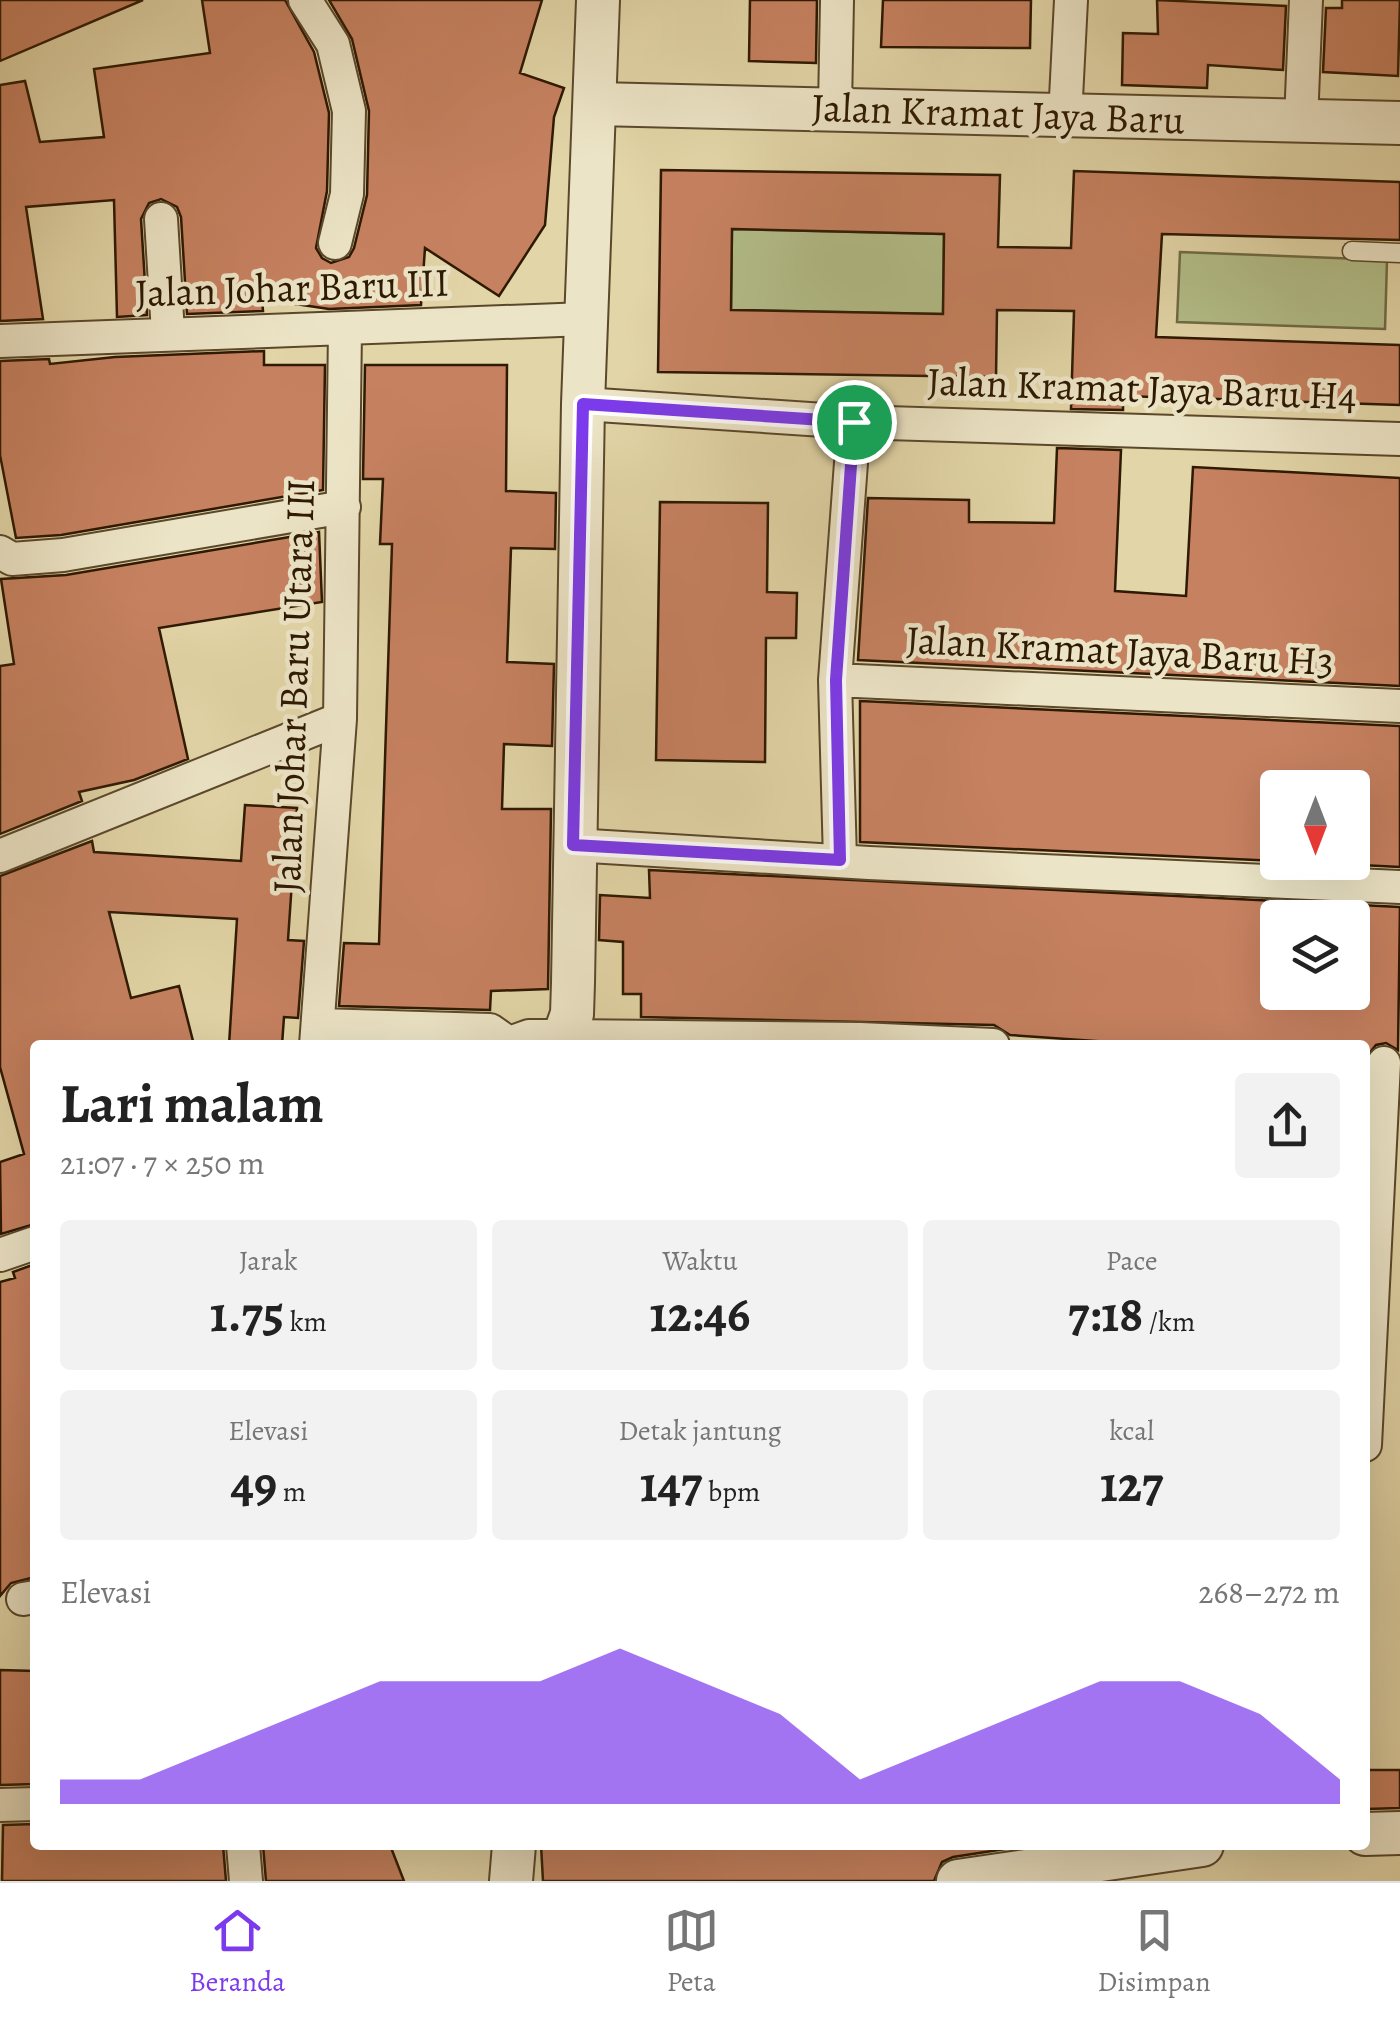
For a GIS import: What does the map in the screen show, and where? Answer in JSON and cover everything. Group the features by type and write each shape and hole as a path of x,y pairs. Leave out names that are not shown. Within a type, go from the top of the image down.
{"street":[{"path":"306,0 333,44 349,111 347,194 336,243"},
{"path":"517,1040 529,1036 563,1040 572,998 583,404 598,0"},
{"path":"835,107 838,0"},
{"path":"1065,118 1071,0"},
{"path":"1301,122 1306,0"},
{"name":"Jalan Kramat Jaya Baru","path":"597,104 1400,123"},
{"path":"161,220 168,334"},
{"name":"Jalan Johar Baru III","path":"0,341 586,319"},
{"name":"Jalan Johar Baru Utara III","path":"317,1035 340,719 345,329"},
{"name":"Jalan Kramat Jaya Baru H4","path":"583,404 854,422 1400,439"},
{"path":"840,860 836,680 854,422"},
{"path":"0,552 12,559 63,555 344,507"},
{"name":"Jalan Kramat Jaya Baru H3","path":"836,680 1400,706"},
{"path":"0,856 340,719"},
{"path":"573,845 1400,887"},
{"path":"317,1035 490,1030 501,1040"},
{"path":"1370,1299 1383,1063"},
{"path":"0,1255 30,1245"},
{"path":"0,1804 30,1804"},
{"path":"1370,1834 1400,1833"},
{"path":"243,1850 246,1881"},
{"path":"511,1881 514,1850"},
{"path":"958,1881 1168,1850"}],"lane":[{"path":"1352,251 1400,253"}],"green space":[{"path":"732,229 944,234 943,314 731,310"},
{"path":"1180,252 1387,260 1385,329 1177,322"}],"building":[{"path":"0,0 143,0 0,61"},
{"path":"202,0 285,0 314,52 329,113 327,191 316,248 331,263 349,257 354,248 367,195 369,111 352,39 329,0 542,0 520,73 564,88 554,117 545,225 499,296 425,248 421,305 329,309 262,299 263,311 187,314 181,217 177,207 161,199 149,203 141,219 147,315 117,317 114,200 26,207 43,319 0,321 0,85 25,81 40,142 104,137 94,69 210,53"},
{"path":"750,0 817,0 816,63 749,61"},
{"path":"883,0 1031,0 1030,48 881,47"},
{"path":"1157,0 1286,6 1283,70 1208,65 1207,88 1122,85 1123,33 1158,34"},
{"path":"1342,0 1400,0 1398,76 1323,72 1326,8 1342,8"},
{"path":"661,170 1000,175 998,247 1071,248 1074,171 1400,182 1400,240 1162,234 1156,337 1400,345 1400,405 1123,396 1123,410 1071,409 1074,311 997,310 996,377 658,372","holes":["732,229 944,234 943,314 731,310"]},
{"path":"264,351 264,365 325,365 323,490 61,535 16,538 0,455 0,361 49,359 50,364 115,357"},
{"path":"365,365 507,365 506,491 556,493 555,549 511,548 507,662 554,664 552,746 504,744 502,809 551,809 548,989 491,991 490,1010 339,1006 344,943 379,944 392,544 380,544 383,479 363,479"},
{"path":"1057,448 1121,450 1115,591 1186,596 1193,467 1400,478 1400,686 858,660 868,498 969,500 969,522 1054,523"},
{"path":"660,502 768,503 767,592 797,593 796,638 766,638 765,762 656,760"},
{"path":"319,532 322,602 159,628 188,759 134,780 79,792 82,801 0,834 0,666 14,664 1,579 66,575"},
{"path":"860,701 1400,726 1400,867 1370,865 1370,770 1260,770 1260,860 860,842"},
{"path":"245,805 297,808 288,940 304,941 298,1018 284,1017 282,1040 229,1040 237,919 109,912 131,998 179,986 193,1040 30,1040 30,1225 1,1234 0,1162 24,1154 0,1067 0,876 92,841 94,852 241,861"},
{"path":"649,870 1260,900 1260,1010 1370,1010 1370,906 1400,907 1398,1050 1386,1043 1376,1045 1370,1053 1370,1040 1082,1040 1010,1035 994,1025 641,1017 641,994 623,994 623,942 599,940 600,895 650,898"},
{"path":"30,1266 30,1578 11,1583 0,1596 0,1282 15,1278 13,1272"},
{"path":"0,1670 30,1671 30,1784 0,1785"},
{"path":"1370,1770 1400,1770 1400,1808 1370,1809"},
{"path":"30,1824 30,1850 223,1850 226,1881 2,1881 3,1825"},
{"path":"263,1850 392,1850 404,1881 266,1881"},
{"path":"541,1850 998,1850 942,1862 934,1881 543,1881"}],"route":[{"path":"583,404 854,422 836,680 840,860 573,845 583,404"}]}
